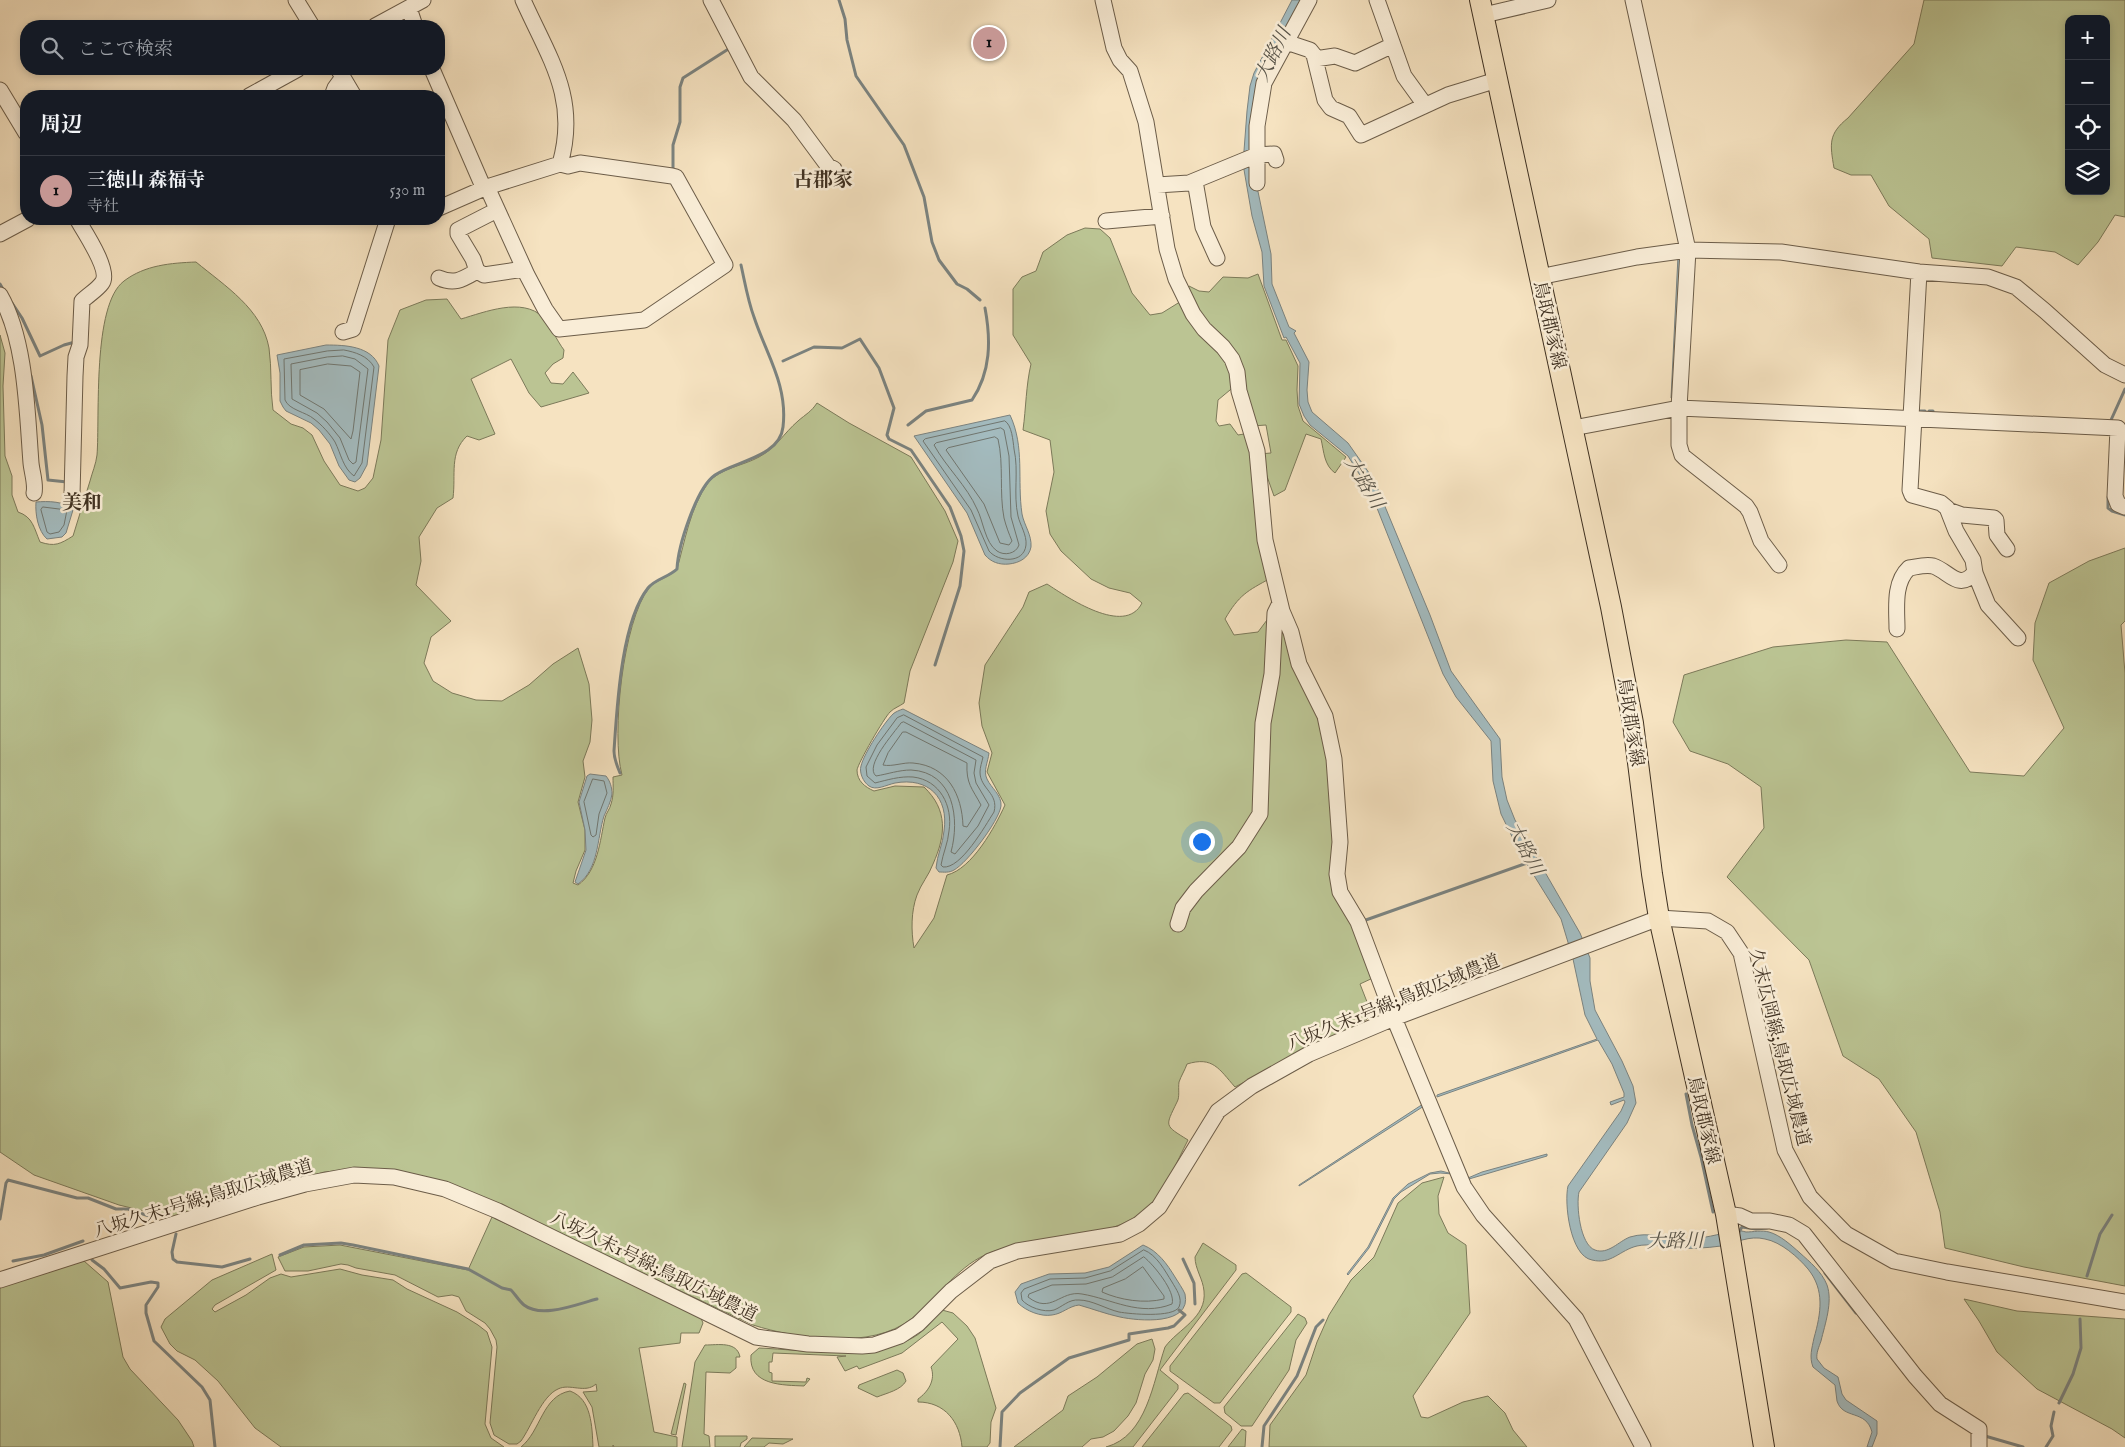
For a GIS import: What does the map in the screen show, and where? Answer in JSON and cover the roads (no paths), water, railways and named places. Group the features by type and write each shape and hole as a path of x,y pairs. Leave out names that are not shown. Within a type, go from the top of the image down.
{"main road":[{"name":"鳥取郡家線","path":"1482,7 1611,607 1633,723 1652,874 1660,918 1728,1230 1764,1447"}],"street":[{"path":"296,0 308,20"},
{"path":"386,20 423,0"},
{"path":"523,0 557,74 565,102 567,135 560,164"},
{"path":"711,0 751,76 794,120 828,166 834,169"},
{"path":"1103,0 1114,48 1120,60 1130,71 1146,122 1167,249 1176,279 1192,314 1204,329 1224,347 1232,359 1237,372 1239,391 1257,450 1265,540 1280,603 1299,664 1325,716 1334,759 1340,842 1338,884 1340,892 1358,922 1394,1018 1464,1187 1483,1214 1576,1319 1642,1447"},
{"path":"1258,183 1257,126 1264,83 1310,0"},
{"path":"1377,0 1404,76 1424,105"},
{"path":"1482,7 1548,0"},
{"path":"1633,0 1688,250 1679,408 1679,446 1682,455 1746,506 1760,541 1779,565"},
{"path":"409,8 413,20"},
{"path":"1286,42 1310,50 1315,59 1325,100 1331,108 1350,116 1361,135 1448,95 1497,80"},
{"path":"1315,59 1335,56 1355,62 1393,45"},
{"path":"259,90 287,75"},
{"path":"334,90 340,75"},
{"path":"342,75 351,90"},
{"path":"435,75 442,90"},
{"path":"0,90 20,123"},
{"path":"445,98 486,188 524,269 545,310 560,329 644,320 725,265 676,178 584,164 568,166 560,164 486,188 445,205"},
{"path":"1157,186 1195,181 1257,155 1274,154 1276,160"},
{"path":"1195,181 1203,228 1217,258"},
{"path":"497,210 458,230 458,234 473,259 477,271 484,274 524,269"},
{"path":"1106,222 1162,216"},
{"path":"0,234 20,223"},
{"path":"72,495 75,376 76,357 80,345 82,301 102,283 105,272 80,225"},
{"path":"342,332 353,329 386,225"},
{"path":"1539,277 1637,257 1688,250 1781,252 1919,272 1988,277 2016,287 2105,365 2125,375"},
{"path":"439,278 447,282 457,282 477,271"},
{"path":"1919,272 1910,490 1912,495 1940,503 1948,510 1962,515 1994,518 1996,520 1997,535 2007,549"},
{"path":"0,295 13,323 22,369 29,423 34,493"},
{"path":"1573,428 1679,408 1913,417 2118,428 2115,496 2118,504 2125,507"},
{"path":"1948,510 1956,531 1972,560 1988,605 2018,638"},
{"path":"1897,629 1899,587 1902,576 1909,568 1929,565 1959,580 1967,580 1975,572"},
{"path":"1178,924 1184,908 1196,891 1239,847 1260,814 1263,724 1272,674 1275,613 1280,603"},
{"name":"八坂久末1号線;鳥取広域農道","path":"0,1280 258,1197 305,1184 354,1175 394,1177 444,1189 498,1211 756,1336 808,1344 874,1345 900,1336 918,1324 951,1291 990,1261 1017,1251 1120,1234 1139,1224 1159,1207 1218,1111 1252,1086 1309,1054 1394,1018 1660,918"},
{"name":"久末広岡線;鳥取広域農道","path":"1660,918 1708,921 1727,932 1741,953 1785,1150 1810,1197 1846,1234 1894,1260 1947,1272 2125,1302"},
{"path":"1728,1230 1740,1216 1751,1222 1770,1221 1789,1225 1804,1234 1915,1376 1940,1404 1979,1429 1979,1447"}],"water":[{"name":"大路川","path":"1292,0 1305,0 1275,52 1256,182 1271,254 1272,284 1289,327 1296,331 1294,333 1309,362 1307,390 1308,402 1312,412 1348,443 1374,480 1451,671 1500,739 1502,777 1507,800 1515,820 1580,933 1590,958 1590,981 1595,1010 1633,1086 1636,1103 1627,1123 1579,1192 1580,1224 1586,1241 1595,1250 1604,1251 1637,1235 1686,1239 1736,1231 1763,1231 1777,1235 1815,1268 1827,1285 1829,1306 1817,1352 1817,1359 1824,1368 1838,1377 1842,1394 1846,1400 1877,1421 1877,1434 1872,1447 1867,1447 1872,1432 1869,1425 1865,1420 1844,1411 1840,1407 1837,1401 1835,1385 1813,1367 1811,1352 1820,1311 1817,1285 1808,1269 1783,1247 1759,1238 1704,1248 1642,1245 1631,1248 1610,1259 1599,1261 1584,1256 1578,1249 1570,1228 1568,1216 1568,1186 1621,1111 1625,1102 1624,1100 1611,1105 1610,1102 1624,1097 1624,1093 1612,1064 1598,1040 1437,1097 1437,1095 1597,1039 1585,1015 1573,959 1561,919 1520,853 1501,814 1493,781 1491,741 1456,697 1443,674 1371,493 1348,456 1310,425 1304,416 1299,404 1300,363 1286,337 1284,338 1264,286 1262,252 1252,216 1243,164 1247,111 1250,86 1254,73"},
{"path":"1678,256 1680,256 1673,399 1671,398"},
{"path":"326,345 357,348 370,354 379,366 367,465 360,478 355,482 349,480 339,466 330,444 319,430 311,423 286,411 280,401 280,373 277,355"},
{"path":"1010,415 1018,439 1022,514 1031,547 1023,559 1013,563 1002,564 990,560 985,555 967,513 914,436"},
{"path":"36,502 61,503 73,510 66,533 62,537 47,539 41,532 36,512"},
{"path":"903,709 989,753 986,776 1000,798 1001,806 999,813 989,831 974,851 960,866 950,872 939,872 936,868 945,819 943,808 934,792 917,783 907,782 878,788 872,787 865,782 861,774 863,760 875,738 893,714"},
{"path":"590,774 606,776 612,789 612,794 604,816 594,862 585,878 578,884 575,882 586,850 585,830 579,802 587,776"},
{"path":"1423,1104 1424,1106 1299,1186 1299,1185"},
{"path":"1547,1154 1547,1156 1468,1178 1482,1172"},
{"path":"1441,1171 1453,1174 1430,1174 1401,1192 1394,1199 1369,1248 1348,1275 1368,1247 1393,1198 1408,1184 1430,1173"},
{"path":"1143,1245 1162,1258 1185,1294 1185,1304 1180,1312 1172,1316 1162,1319 1139,1320 1079,1305 1056,1314 1043,1315 1029,1311 1018,1303 1015,1292 1021,1284 1049,1274 1085,1273 1109,1267"}],"waterway":[{"path":"839,0 845,19 847,40 856,76 904,145 924,197 932,242 939,260 957,284 967,289 980,300"},
{"path":"673,170 673,145 680,122 680,87 683,78 730,48"},
{"path":"620,773 614,751 619,689 626,643 639,603 651,585 677,569 684,533 701,492 708,482 724,470 765,452 780,437 783,427 784,412 779,383 752,311 741,265"},
{"path":"0,284 4,291"},
{"path":"12,303 22,318 40,356 75,342"},
{"path":"908,425 926,411 972,400 983,378 988,356 989,344 985,308"},
{"path":"783,361 814,347 842,348 860,339 879,368 894,408 887,435 889,439 911,450 950,507 961,536 964,551 960,586 935,665"},
{"path":"31,376 42,425 48,480 67,482"},
{"path":"2111,420 2125,389"},
{"path":"1919,411 1925,411"},
{"path":"2108,497 2108,508 2125,515"},
{"name":"大路川","path":"1363,921 1530,862"},
{"path":"1686,1094 1713,1212"},
{"path":"0,1219 8,1180 77,1198 88,1198 116,1209 128,1209 152,1217"},
{"path":"2087,1276 2100,1234 2112,1215"},
{"path":"1739,1232 1742,1227 1767,1228"},
{"path":"176,1234 172,1252 173,1259 177,1262 222,1267 250,1259"},
{"path":"13,1261 44,1255 83,1241"},
{"path":"280,1255 304,1245 341,1243 468,1269 502,1288 511,1290 524,1305 540,1311 570,1307 597,1299"},
{"path":"1183,1259 1194,1283 1195,1304"},
{"path":"92,1260 104,1269 120,1288 151,1282 158,1283 158,1287 146,1305 146,1313 154,1341 202,1387 210,1400 215,1447"},
{"path":"1825,1273 1856,1313"},
{"path":"1000,1447 1002,1412 1020,1393 1069,1358 1129,1340 1129,1334 1174,1326 1185,1315 1179,1310"},
{"path":"2059,1403 2073,1374 2081,1348 2080,1319"},
{"path":"1262,1447 1264,1426 1297,1376 1316,1327 1323,1320"},
{"path":"2046,1447 2053,1436 2051,1426 2054,1412"},
{"path":"1985,1436 2023,1447"}],"place":[{"name":"三徳山 森福寺","path":"989,43"}],"district":[{"name":"古郡家","path":"823,179"},
{"name":"美和","path":"82,502"}]}
